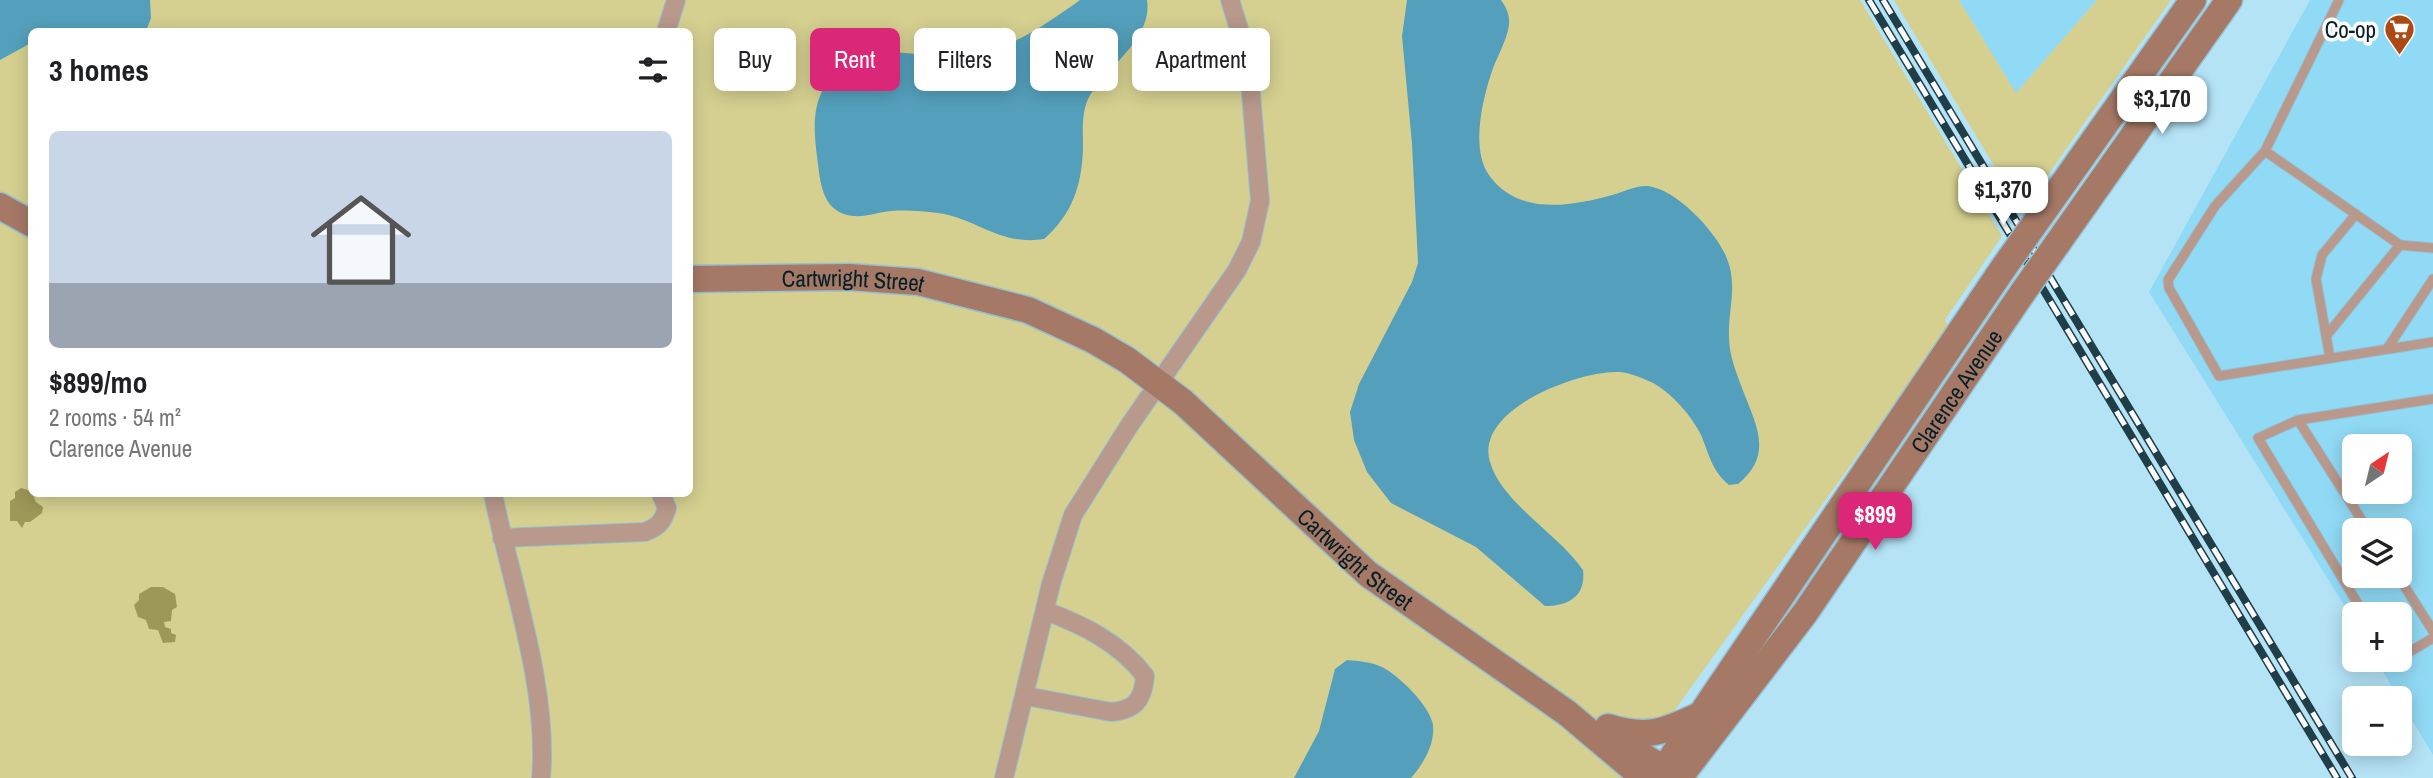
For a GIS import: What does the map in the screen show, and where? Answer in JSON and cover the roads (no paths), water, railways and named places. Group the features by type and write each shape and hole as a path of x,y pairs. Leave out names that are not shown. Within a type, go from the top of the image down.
{"main road":[{"name":"Clarence Avenue","path":"1661,776 2004,267 2193,0"},
{"name":"Clarence Avenue","path":"1661,776 1805,613 2023,292 2229,0"},
{"path":"0,206 28,222"},
{"name":"Cartwright Street","path":"693,279 849,278 918,282 1028,310 1093,340 1160,384 1368,573 1661,776"},
{"path":"1558,706 1634,735 1670,729 1700,715"}],"street":[{"path":"667,28 676,0"},
{"path":"1004,778 1073,515 1129,426 1237,270 1251,242 1257,221 1260,180 1248,58 1230,0"},
{"path":"495,497 536,687 542,727 541,778"},
{"path":"502,538 645,532 657,527 663,520 667,508 662,497"},
{"path":"1026,696 1111,712 1125,711 1135,706 1143,693 1145,676 1135,663 1099,635 1046,611"}],"lane":[{"path":"2339,0 2266,150 2215,206 2172,272 2168,280 2169,288 2219,376 2433,342"},
{"path":"2266,150 2400,245 2432,246"},
{"path":"2330,358 2316,279 2322,256 2356,214"},
{"path":"2327,335 2400,245"},
{"path":"2387,349 2433,279"},
{"path":"2357,602 2258,438 2298,420 2433,399"},
{"path":"2298,420 2360,518"},
{"path":"2406,588 2433,631"},
{"path":"2412,650 2433,638"}],"railway":[{"path":"1869,0 2337,778"},
{"path":"1883,0 2352,778"}],"place":[{"name":"Co-op","path":"2399,56"}]}
